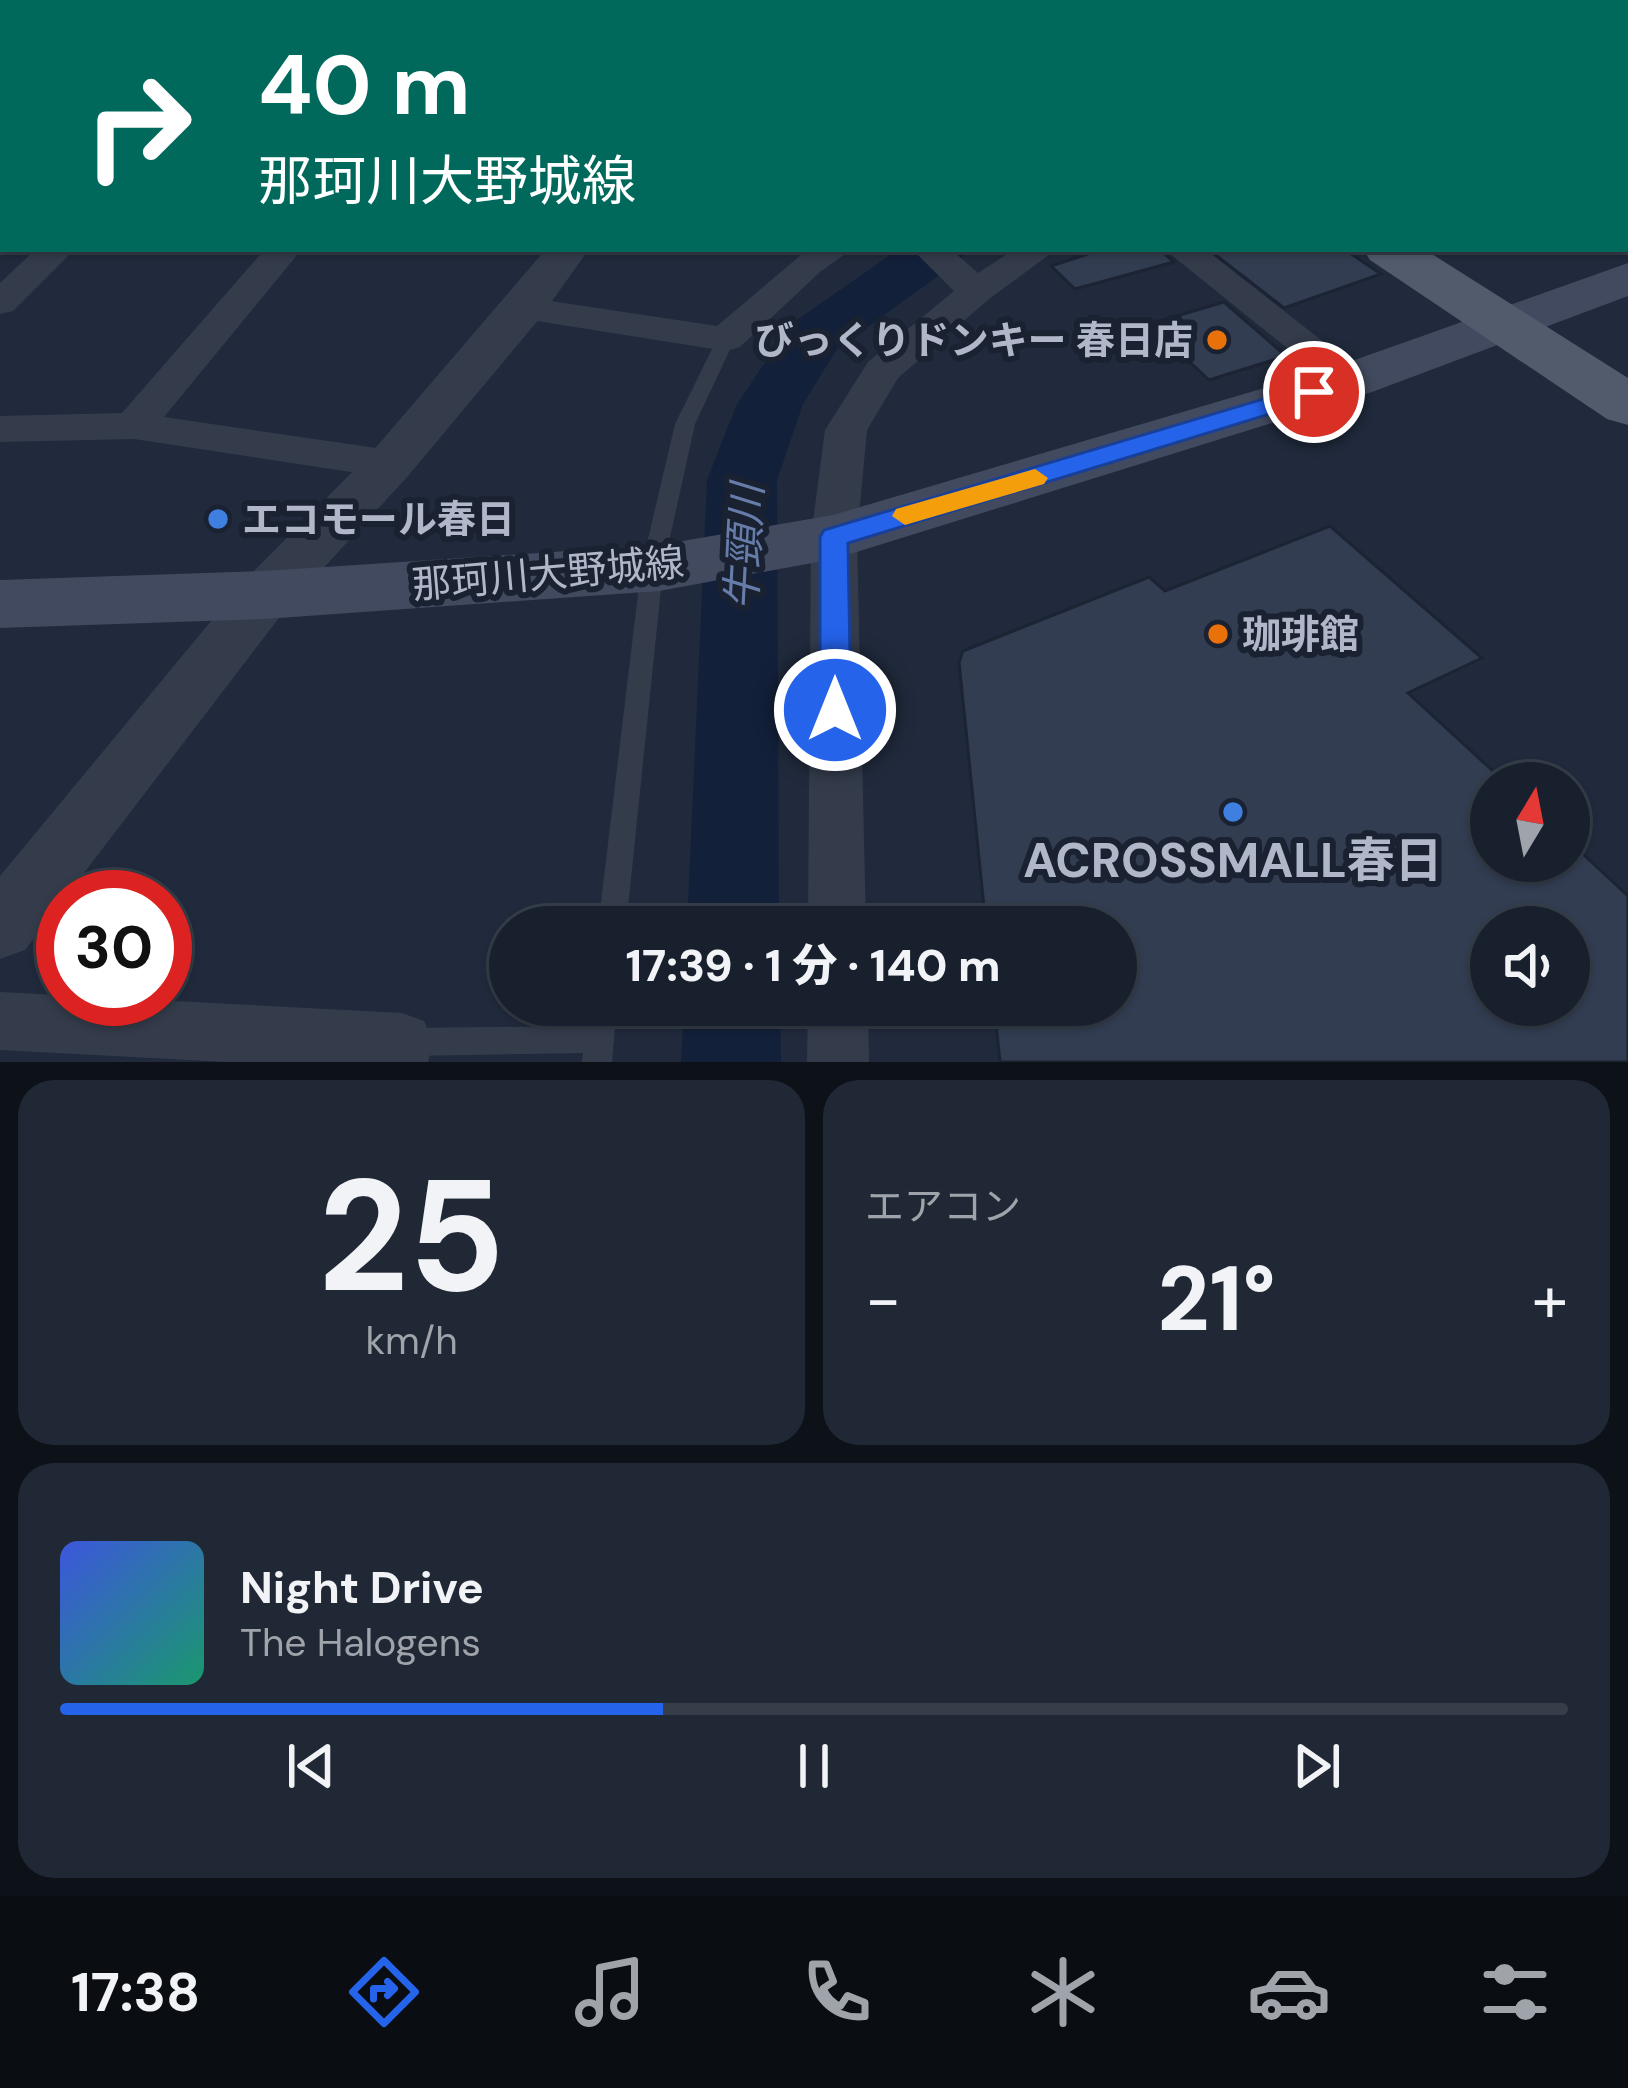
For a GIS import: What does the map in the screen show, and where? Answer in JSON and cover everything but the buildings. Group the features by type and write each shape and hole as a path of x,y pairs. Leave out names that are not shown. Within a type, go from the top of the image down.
{"main road":[{"path":"1395,252 1628,369"},
{"path":"1453,252 1569,365 1628,406"},
{"name":"那珂川大野城線","path":"0,604 265,595 656,568 824,539 1352,380 1628,278"}],"street":[{"path":"0,303 54,252"},
{"path":"134,426 281,252"},
{"path":"0,928 265,595 390,464 566,252"},
{"path":"524,308 725,339 807,264 829,252"},
{"path":"933,252 972,287"},
{"path":"836,906 824,539 846,430 882,371 972,287 1034,252"},
{"path":"1186,252 1352,380"},
{"path":"0,429 134,426 390,464"},
{"path":"0,1021 400,1052"},
{"path":"838,1026 838,1062"}],"lane":[{"path":"615,906 656,568 685,424 725,339"},
{"path":"400,1052 598,1051"}],"waterway":[{"name":"牛頸川","path":"733,906 742,480 770,404 813,337 934,252"},
{"name":"牛頸川","path":"731,1062 732,1026"}],"slow traffic":[{"path":"905,516 1035,478"}],"place":[{"name":"びっくりドンキー 春日店","path":"1217,340"},
{"name":"エコモール春日","path":"218,519"},
{"name":"珈琲館","path":"1218,634"},
{"name":"ACROSSMALL春日","path":"1233,812"}],"route":[{"path":"835,710 834,537 1314,392"}]}
